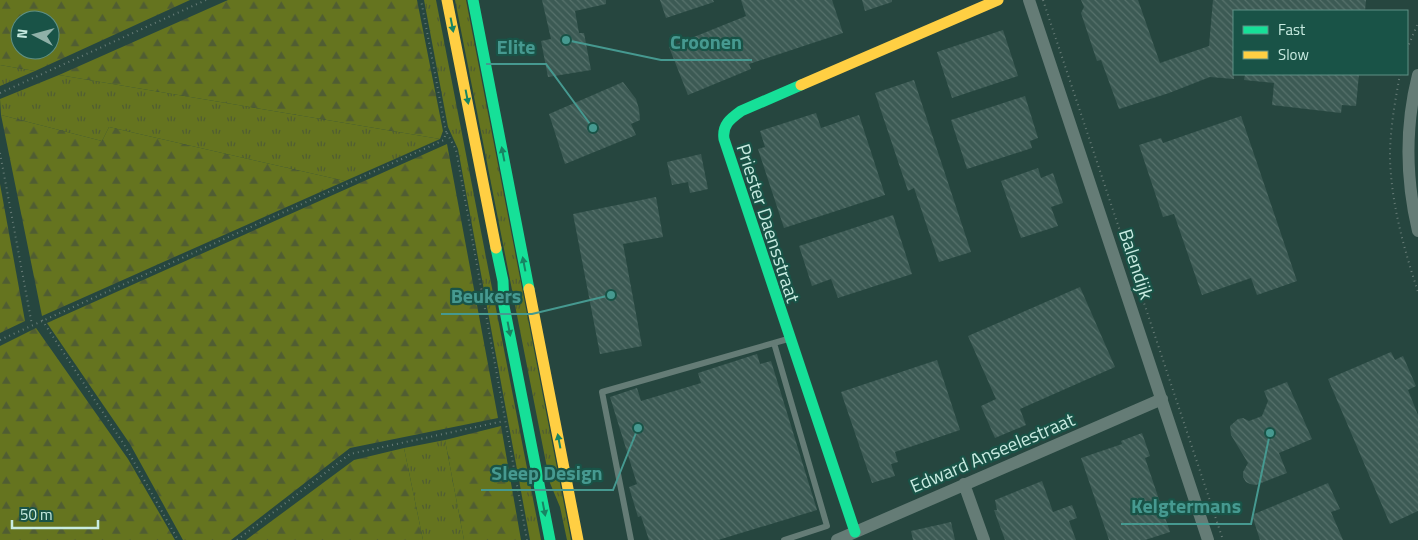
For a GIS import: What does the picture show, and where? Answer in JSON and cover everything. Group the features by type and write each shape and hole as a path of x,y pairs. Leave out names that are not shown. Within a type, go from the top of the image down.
{"main road":[{"path":"448,0 503,281 504,306 550,540"},
{"path":"473,0 578,540"},
{"name":"Priester Daensstraat","path":"855,532 722,132 724,125 730,117 741,110 998,0"}],"street":[{"name":"Balendijk","path":"1030,0 1208,540"},
{"path":"1418,76 1411,110 1409,153 1409,175 1418,232"},
{"name":"Edward Anseelestraat","path":"837,540 1162,399"},
{"path":"964,484 984,540"}],"lane":[{"path":"631,540 602,392 790,339"},
{"path":"774,343 827,526 784,540"}],"path":[{"path":"0,93 206,0"},
{"path":"421,0 446,132 456,150 527,540"},
{"path":"1043,0 1223,540"},
{"path":"1408,47 1418,23"},
{"path":"0,340 444,140 446,132"},
{"path":"0,153 32,325"},
{"path":"42,320 125,446 178,540"},
{"path":"237,540 350,454 505,421"}],"green space":[{"path":"0,0 190,0 60,60 60,10 10,10 10,60 59,60 35,71 0,65"},
{"path":"228,0 417,0 443,131 440,139 59,75"},
{"path":"424,0 436,0 541,540 530,540 458,149 448,127"},
{"path":"455,0 466,0 571,540 567,540 560,507 550,483"},
{"path":"0,65 35,71 0,86"},
{"path":"59,75 440,139 345,181 109,127 102,141 1,115 0,99"},
{"path":"1,115 102,141 109,127 345,181 42,316"},
{"path":"447,144 498,418 350,448 231,540 183,540 130,444 47,323"},
{"path":"0,184 25,321 0,333"},
{"path":"36,328 128,459 175,540 0,540 0,346"},
{"path":"501,426 521,540 464,540 445,440"},
{"path":"445,440 464,540 423,540 404,448"},
{"path":"404,448 423,540 246,540 354,460"}],"building":[{"path":"542,0 606,0 606,4 575,11 579,33 584,33 591,70 548,77 541,41 551,39"},
{"path":"660,0 713,0 714,2 666,18"},
{"path":"741,0 832,0 843,33 749,64 751,69 688,95 669,47 746,16"},
{"path":"862,0 892,0 892,2 865,11"},
{"path":"1081,0 1138,0 1160,63 1209,46 1213,0 1366,0 1365,10 1233,10 1234,79 1210,77 1119,109 1101,60 1097,61 1081,13 1084,7"},
{"path":"1003,30 1018,76 952,98 937,52"},
{"path":"1245,75 1359,75 1356,106 1342,105 1341,113 1272,105 1274,83 1244,80"},
{"path":"914,80 971,252 939,262 914,188 908,191 875,93"},
{"path":"623,82 636,99 639,109 640,120 631,124 636,135 565,164 549,114"},
{"path":"1025,96 1038,138 1030,141 1032,148 967,169 951,120"},
{"path":"816,113 821,128 859,115 885,195 784,228 758,149 765,147 760,131"},
{"path":"1241,116 1297,281 1257,295 1251,278 1202,295 1174,214 1163,217 1139,145 1161,138 1163,143"},
{"path":"701,154 708,189 690,193 688,182 672,185 667,162"},
{"path":"1038,168 1041,178 1053,173 1063,203 1051,207 1058,226 1021,238 1001,181"},
{"path":"656,197 663,237 623,244 642,346 600,354 573,214"},
{"path":"893,215 912,274 838,298 831,279 812,286 799,246"},
{"path":"1080,287 1115,367 1020,409 1026,425 995,438 981,406 996,399 968,336"},
{"path":"1391,352 1395,360 1403,356 1416,386 1408,390 1418,415 1418,511 1390,524 1328,379"},
{"path":"757,354 760,364 771,361 817,510 718,540 649,540 641,516 638,517 629,487 637,484 610,397 637,388 641,401 701,383 698,373"},
{"path":"937,360 960,430 895,452 898,462 891,464 895,476 872,483 841,392"},
{"path":"1287,382 1312,439 1279,453 1287,473 1256,485 1250,484 1243,477 1243,472 1248,463 1231,435 1230,426 1238,419 1243,418 1249,421 1262,416 1268,401 1264,391"},
{"path":"1142,433 1150,456 1145,458 1170,532 1145,540 1109,540 1081,458 1122,444 1121,441"},
{"path":"1042,481 1053,512 1072,505 1077,518 1069,521 1076,540 1005,540 994,510 997,510 995,500"},
{"path":"1328,483 1340,509 1331,512 1343,540 1260,540 1252,515"},
{"path":"951,522 955,540 913,540 911,531"}],"traffic: fast":[{"path":"473,0 529,289"},
{"path":"801,85 741,111 726,126 724,139 855,532"},
{"path":"496,248 503,281 504,306 550,540"}],"traffic: slow":[{"path":"447,0 496,248"},
{"path":"801,85 998,0"},
{"path":"529,289 578,540"}],"place":[{"name":"Croonen","path":"566,40"},
{"name":"Elite","path":"593,128"},
{"name":"Beukers","path":"611,295"},
{"name":"Sleep Design","path":"638,428"},
{"name":"Kelgtermans","path":"1270,433"}]}
